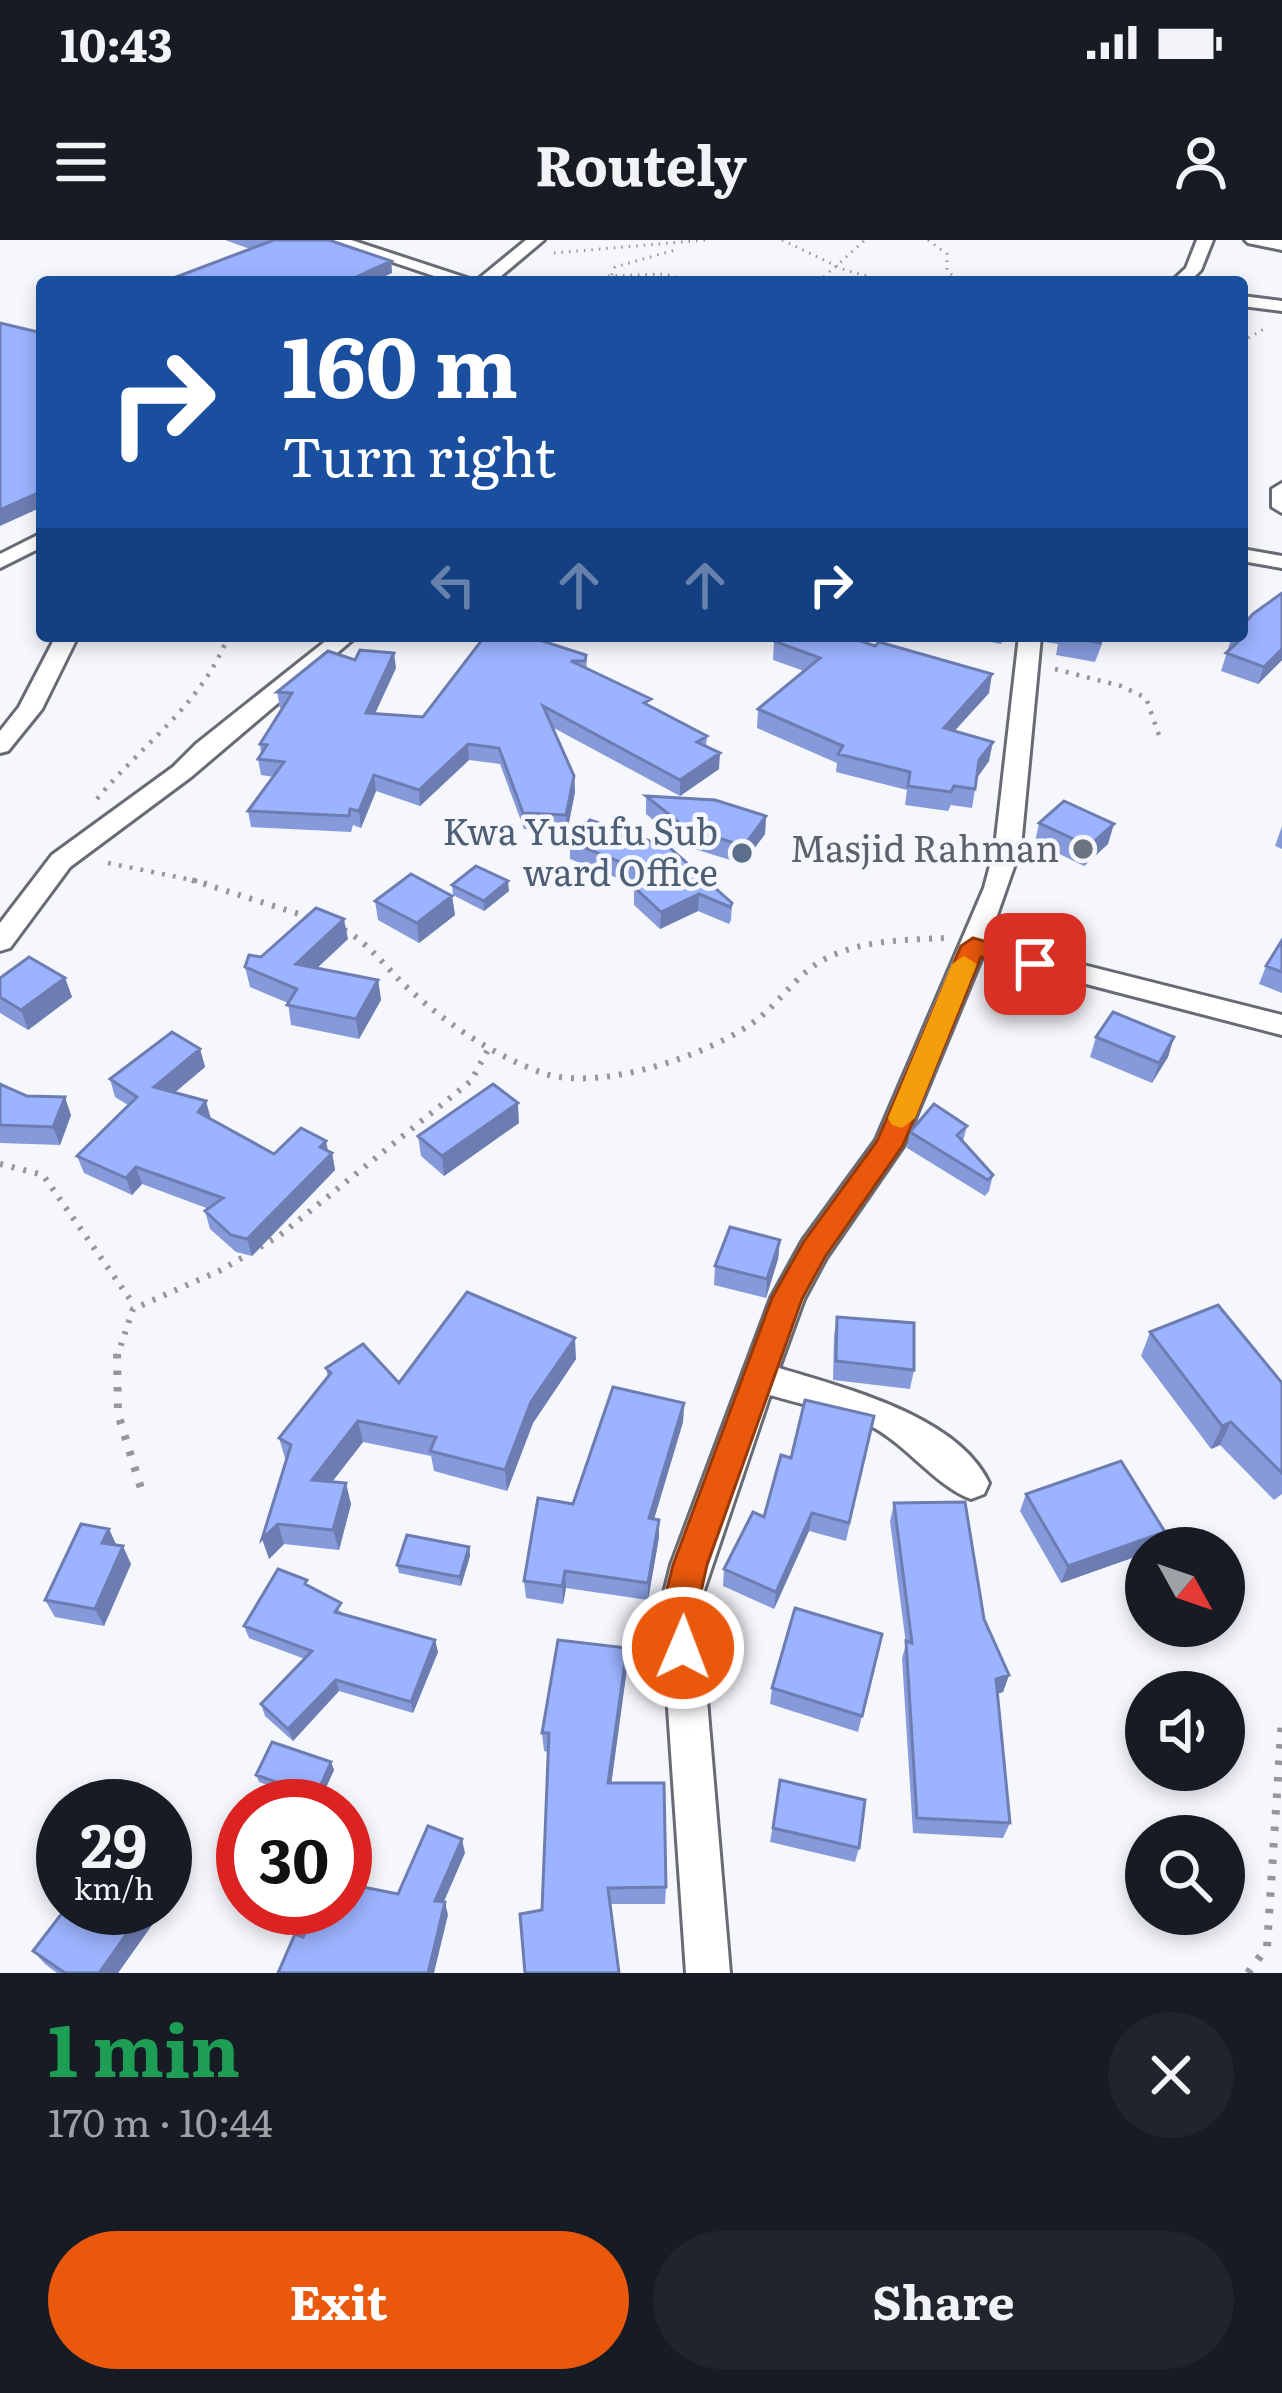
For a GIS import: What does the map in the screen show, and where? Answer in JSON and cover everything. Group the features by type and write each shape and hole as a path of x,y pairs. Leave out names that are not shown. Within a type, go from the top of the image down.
{"street":[{"path":"335,240 450,276"},
{"path":"490,276 536,240"},
{"path":"1187,276 1205,240"},
{"path":"1253,240 1282,245"},
{"path":"1248,302 1282,306"},
{"path":"1282,490 1282,506"},
{"path":"2,561 36,541"},
{"path":"1248,556 1282,562"},
{"path":"2,561 33,567"},
{"path":"0,746 30,709 64,642"},
{"path":"0,942 61,861 182,772 204,748 338,642"},
{"path":"708,1973 680,1605 690,1565 788,1298 814,1249 889,1145 975,941 1008,847 1029,651"},
{"path":"975,941 1282,1025"},
{"path":"760,1377 879,1414 928,1444 971,1483"}],"path":[{"path":"610,276 615,267 705,240"},
{"path":"782,240 870,276"},
{"path":"825,276 865,240"},
{"path":"928,240 947,254 947,269 953,276"},
{"path":"936,244 943,240"},
{"path":"504,263 580,245 685,245"},
{"path":"642,276 672,276"},
{"path":"103,826 92,809 94,802 110,781 197,700 227,642"},
{"path":"1029,651 1076,673 1136,692 1152,706 1160,738"},
{"path":"61,861 125,864 218,885 350,933 375,946 415,996 491,1045 568,1082 668,1060 751,1024 800,974 835,954 910,940 975,941"},
{"path":"143,1495 118,1414 122,1330 134,1305 220,1270 279,1236 472,1081 491,1045"},
{"path":"0,1164 43,1175 134,1305"},
{"path":"1248,1973 1267,1947 1282,1717"}],"building":[{"path":"274,240 329,240 391,261 358,276 179,276"},
{"path":"0,323 36,332 36,494 0,510"},
{"path":"1282,593 1282,649 1264,667 1226,653 1238,642 1248,642 1248,619"},
{"path":"480,642 546,642 586,655 585,661 571,661 651,699 644,703 707,736 697,742 720,753 680,780 543,706 574,776 566,815 523,813 499,748 468,744 419,790 374,775 359,811 350,809 349,816 248,811 284,762 258,759 267,745 260,744 292,693 277,692 328,651 355,660 360,650 394,653 366,713 423,717"},
{"path":"777,642 875,646 879,642 992,674 944,728 993,742 979,760 975,789 954,786 951,792 908,786 910,772 838,754 843,746 758,709 820,658"},
{"path":"646,796 715,800 766,816 744,846 686,828"},
{"path":"1064,801 1114,824 1089,846 1039,823"},
{"path":"590,820 670,848 732,903 730,907 699,894 661,912 634,887 658,877 570,842"},
{"path":"476,866 508,881 484,901 452,885"},
{"path":"411,874 452,896 417,923 375,901"},
{"path":"316,908 344,919 296,964 378,980 356,1019 287,1005 297,989 245,967 249,955 261,957"},
{"path":"1282,940 1282,972 1266,966"},
{"path":"29,957 65,978 21,1010 0,997 0,978"},
{"path":"1113,1012 1174,1037 1159,1063 1096,1037"},
{"path":"172,1032 200,1049 154,1087 206,1101 198,1112 274,1154 301,1128 326,1141 320,1147 332,1153 247,1239 231,1235 205,1211 223,1198 136,1167 126,1178 77,1156 137,1097 110,1079"},
{"path":"0,1084 27,1096 65,1097 53,1127 0,1125"},
{"path":"493,1084 518,1103 442,1156 418,1136"},
{"path":"934,1104 967,1126 957,1135 993,1175 988,1180 910,1132"},
{"path":"730,1227 780,1240 767,1279 715,1266"},
{"path":"467,1292 575,1338 531,1402 505,1470 430,1451 436,1437 358,1421 312,1480 346,1483 333,1530 278,1524 262,1539 291,1445 279,1438 331,1373 326,1368 363,1344 399,1383"},
{"path":"1218,1305 1282,1383 1282,1473 1231,1422 1222,1426 1150,1332"},
{"path":"837,1317 914,1323 914,1370 836,1361"},
{"path":"613,1387 684,1403 649,1518 659,1520 648,1583 565,1571 562,1586 524,1581 538,1498 573,1504"},
{"path":"805,1400 874,1416 849,1523 812,1513 776,1592 724,1569 753,1512 764,1517 781,1455 791,1458"},
{"path":"1121,1461 1162,1527 1125,1527 1125,1546 1068,1566 1026,1494"},
{"path":"965,1502 984,1619 1009,1675 996,1679 1010,1823 917,1818 906,1641 912,1643 894,1503"},
{"path":"81,1524 109,1529 102,1543 123,1546 95,1609 45,1600"},
{"path":"407,1535 469,1547 460,1577 397,1565"},
{"path":"278,1569 307,1580 305,1584 341,1603 335,1612 435,1640 411,1702 336,1680 288,1729 261,1704 312,1651 244,1626"},
{"path":"795,1608 882,1634 862,1716 772,1688"},
{"path":"558,1640 627,1648 608,1783 664,1783 666,1887 608,1888 619,1973 525,1973 520,1914 542,1910 549,1733 542,1733"},
{"path":"272,1742 331,1762 324,1779 256,1775"},
{"path":"780,1780 865,1800 859,1848 773,1828"},
{"path":"428,1826 462,1839 435,1901 445,1902 428,1973 278,1973 295,1935 372,1935 372,1889 398,1894"},
{"path":"45,1935 126,1935 99,1973 65,1973 33,1951"}],"slow traffic":[{"path":"902,1118 964,964"}],"place":[{"name":"Masjid Rahman","path":"1083,849"},
{"name":"Kwa Yusufu Sub ward Office","path":"742,853"}],"route":[{"path":"683,1648 680,1605 690,1565 788,1298 814,1249 889,1145 973,946 1035,964"}]}
